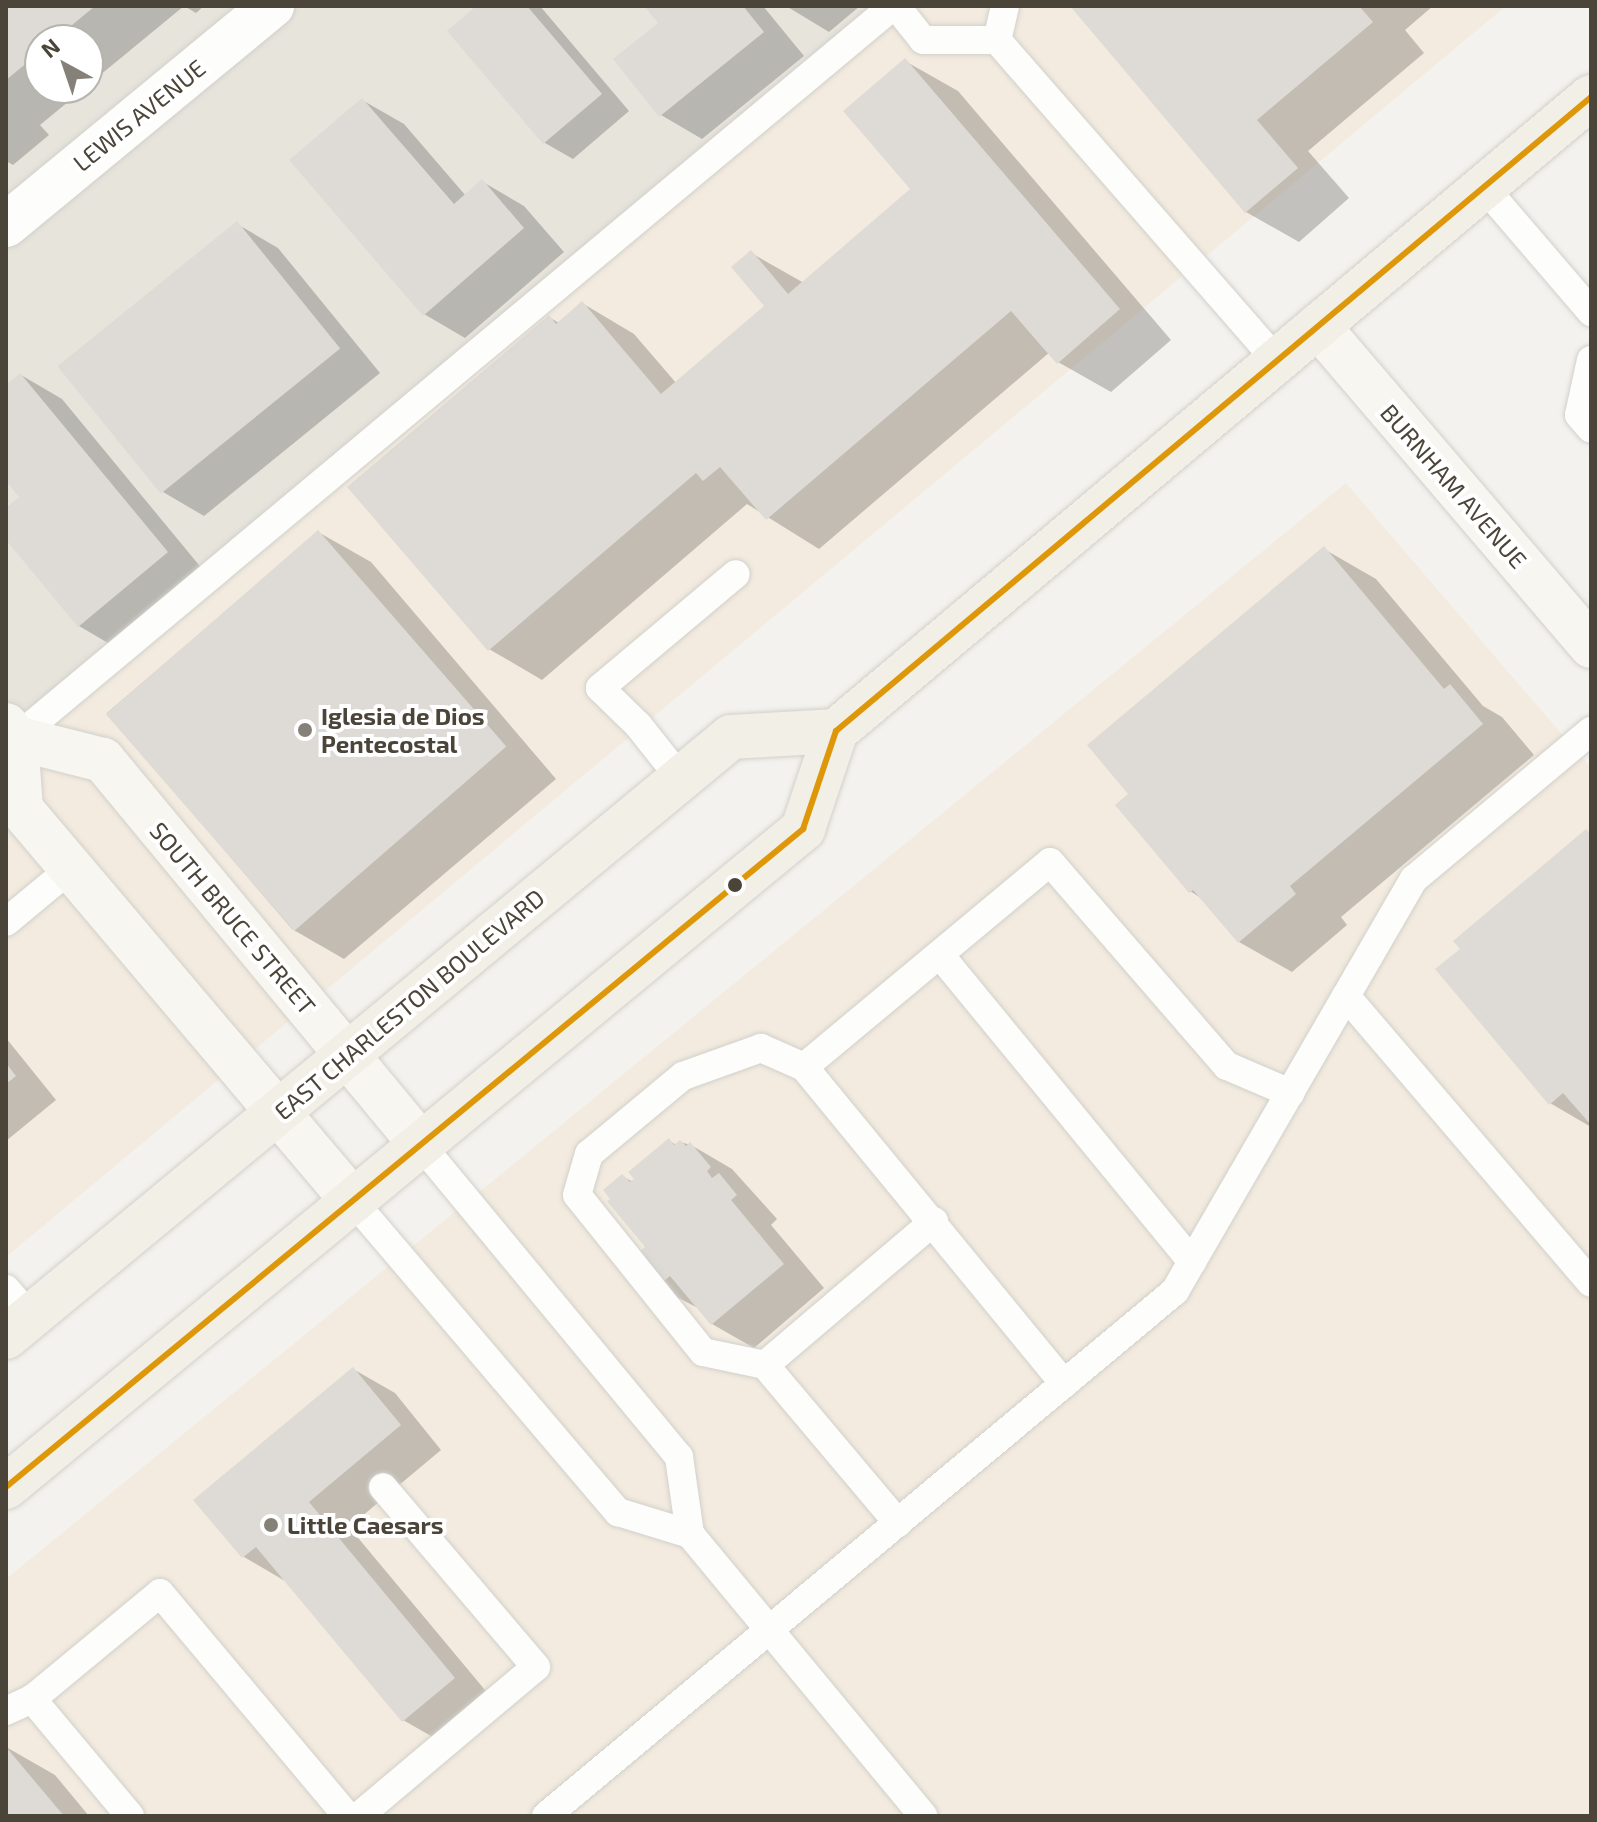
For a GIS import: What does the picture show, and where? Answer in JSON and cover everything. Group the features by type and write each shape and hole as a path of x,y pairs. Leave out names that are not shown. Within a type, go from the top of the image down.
{"main road":[{"path":"6,1487 803,829 836,731 1591,97"},
{"name":"EAST CHARLESTON BOULEVARD","path":"14,1314 279,1111 731,737 836,731"}],"street":[{"name":"LEWIS AVENUE","path":"6,225 272,6"},
{"name":"BURNHAM AVENUE","path":"1318,326 1591,646"},
{"path":"9,737 21,809 353,1201"},
{"name":"SOUTH BRUCE STREET","path":"9,737 103,760 421,1145"}],"lane":[{"path":"9,737 894,6 923,40 997,40 1277,361"},
{"path":"997,40 1005,6"},
{"path":"1484,187 1591,312"},
{"path":"1591,360 1579,415 1591,429"},
{"path":"681,779 638,725 600,688 736,574"},
{"path":"546,1816 1175,1291 1414,879 1591,731"},
{"path":"804,1067 1050,862 1227,1066 1290,1093"},
{"path":"6,922 71,868"},
{"path":"940,955 1192,1262"},
{"path":"1346,996 1591,1283"},
{"path":"898,1523 765,1365 703,1352 577,1195 589,1154 683,1076 761,1048 804,1067 934,1221 1064,1384"},
{"path":"421,1145 679,1457 690,1534 923,1816"},
{"path":"353,1201 618,1512 690,1534"},
{"path":"765,1365 934,1221"},
{"path":"359,1816 536,1667 383,1487"},
{"path":"6,1711 32,1699 160,1593 347,1816"},
{"path":"32,1699 130,1816"}],"shaded area":[{"path":"6,6 874,6 6,733"},
{"path":"874,6 1506,6 6,1257 6,733"},
{"path":"1346,483 1591,768 1591,1816 6,1816 6,1579"}],"building":[{"path":"6,6 95,6 73,24 24,24 24,65 6,80"},
{"path":"476,6 527,6 602,94 543,144 447,31"},
{"path":"644,6 743,6 764,32 659,117 613,59 658,23"},
{"path":"1070,6 1359,6 1373,22 1257,120 1298,168 1245,213"},
{"path":"905,58 1120,309 1057,364 1011,311 766,520 720,467 703,481 696,473 488,651 347,487 549,315 556,324 582,301 661,394 764,306 731,267 751,250 788,294 910,189 843,111"},
{"path":"362,98 454,204 482,179 524,228 423,316 289,160"},
{"path":"237,221 340,348 161,494 57,366"},
{"path":"20,373 168,552 78,627 6,540 6,508 19,497 6,481 6,385"},
{"name":"Iglesia de Dios Pentecostal","path":"318,530 506,747 294,931 106,714"},
{"path":"1324,546 1444,689 1450,684 1483,724 1290,886 1296,894 1238,943 1193,890 1189,893 1115,805 1128,794 1087,745"},
{"path":"1586,829 1591,834 1591,1125 1563,1093 1549,1105 1435,969 1460,949 1453,941"},
{"path":"6,1063 16,1076 6,1084"},
{"path":"669,1138 674,1145 680,1140 686,1146 690,1142 711,1167 707,1171 712,1178 719,1173 737,1195 731,1200 784,1264 711,1325 670,1276 655,1288 631,1259 645,1247 607,1201 610,1199 603,1190 622,1174 630,1182 634,1179 628,1172"},
{"name":"Little Caesars","path":"353,1367 401,1425 309,1502 455,1678 402,1722 256,1547 242,1558 193,1500"},
{"path":"6,1747 64,1816 6,1816"}],"transit line":[{"path":"6,1487 803,829 836,731 1591,97"}],"place":[{"name":"Iglesia de Dios Pentecostal","path":"305,730"},
{"name":"Little Caesars","path":"271,1525"}]}
